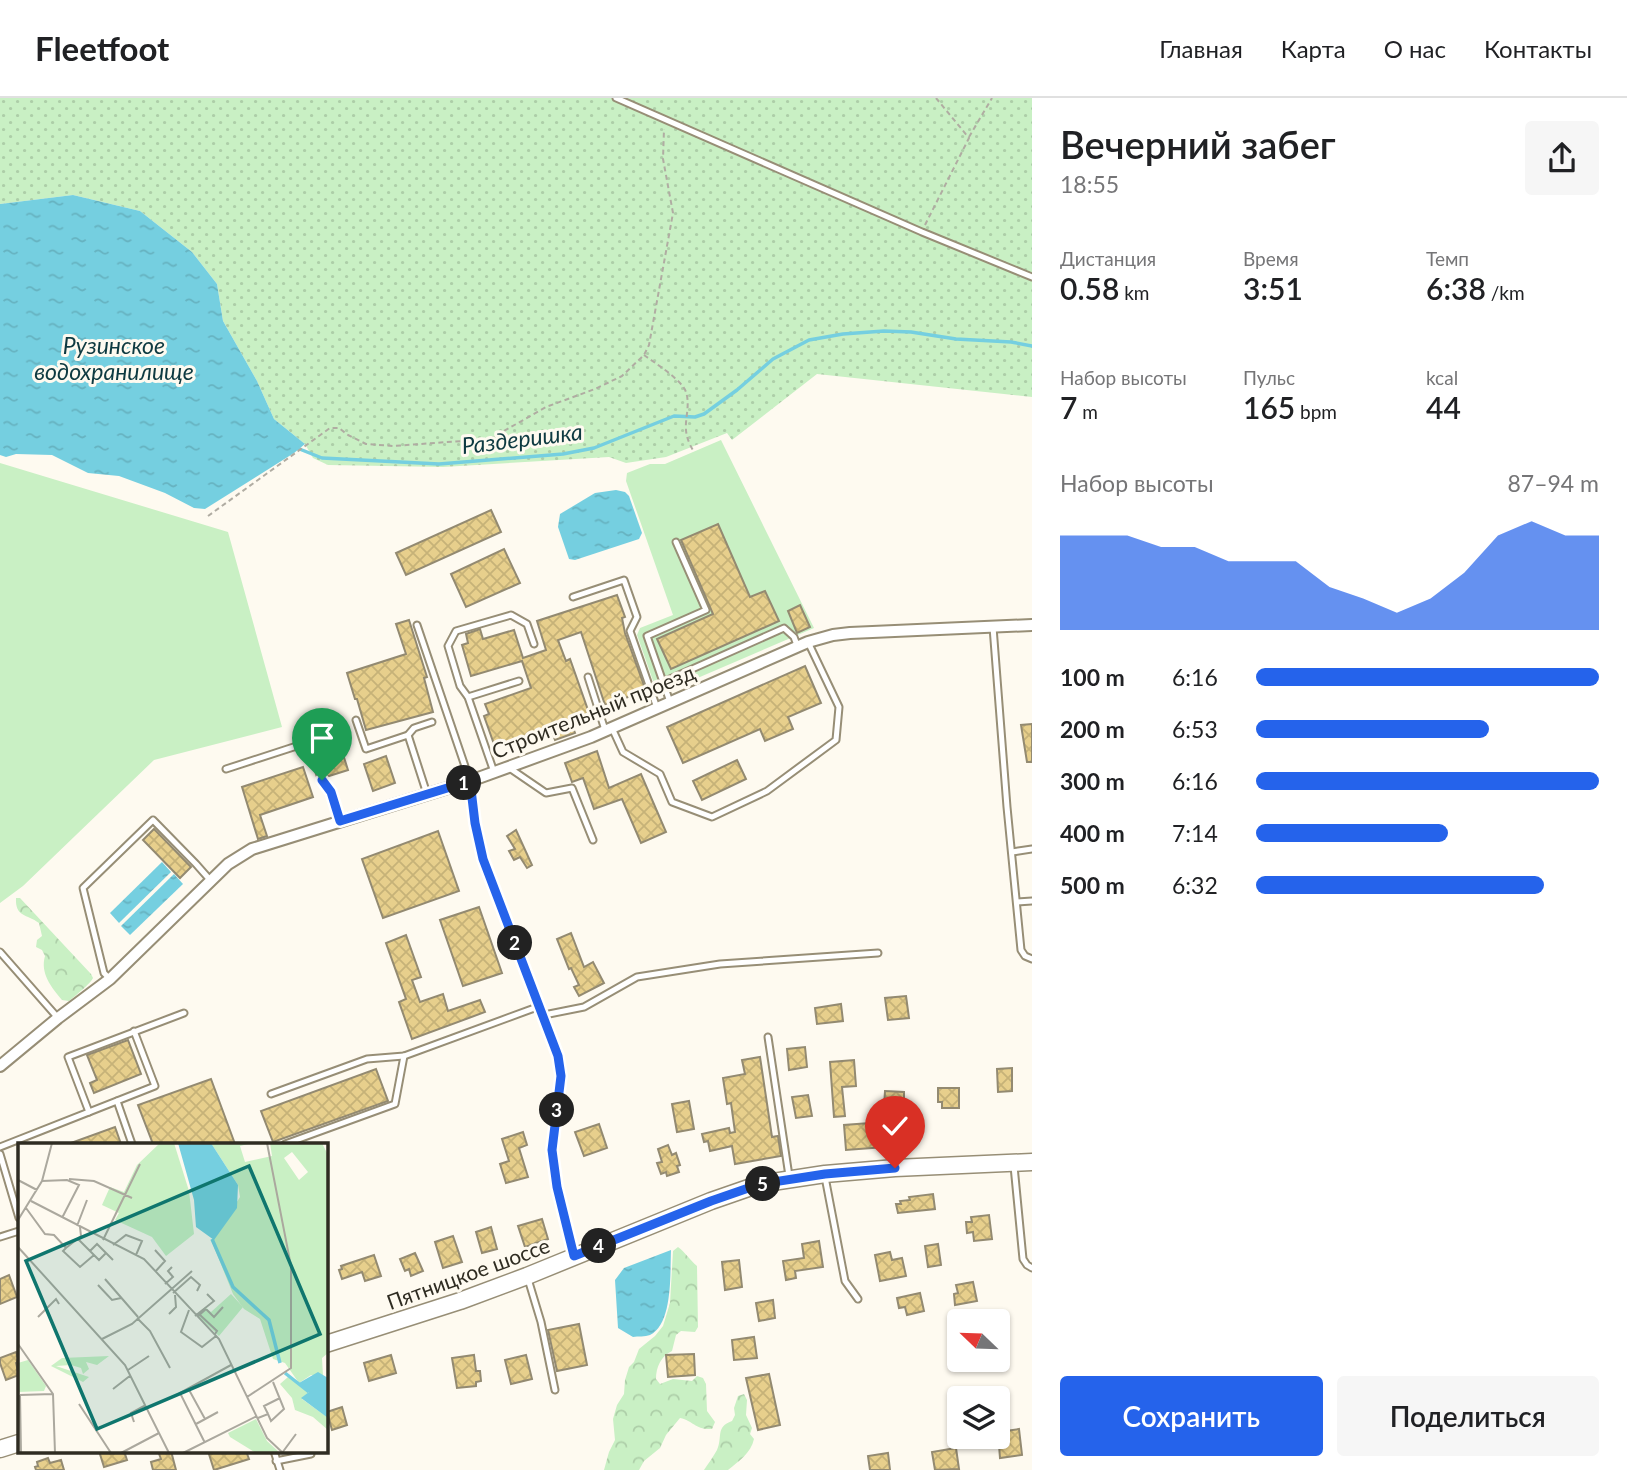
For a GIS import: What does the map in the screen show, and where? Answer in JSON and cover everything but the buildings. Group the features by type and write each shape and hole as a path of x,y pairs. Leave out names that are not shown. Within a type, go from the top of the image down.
{"main road":[{"name":"Пятницкое шоссе","path":"327,1344 460,1301 760,1184 825,1174 895,1168 1032,1162"},
{"path":"0,1449 18,1443"}],"street":[{"name":"Строительный проезд","path":"0,1066 110,979 228,864 252,849 470,781 609,729 803,644 833,635 1032,625"}],"lane":[{"path":"616,98 922,232 1032,277"},
{"path":"670,702 647,636 705,610 676,542"},
{"path":"573,597 624,580 636,617 630,631 657,708"},
{"path":"494,772 468,697 460,686 448,646 456,631 511,615 527,624 534,644"},
{"path":"417,625 470,781 483,859 558,1056 561,1076 552,1150 557,1187 574,1256"},
{"path":"993,627 1021,950 1025,956 1032,959"},
{"path":"587,677 609,729 623,752 660,774 672,802 712,817 767,791 835,740 839,707 803,644 784,628 663,682"},
{"path":"468,697 519,681"},
{"path":"356,720 366,749 408,735 414,727 432,722"},
{"path":"226,769 333,734"},
{"path":"408,735 427,794"},
{"path":"309,742 322,780 331,792 340,821"},
{"path":"508,767 546,793 572,788 593,840"},
{"path":"110,979 104,973 83,888 153,820 211,881"},
{"path":"1012,852 1032,849"},
{"path":"1017,902 1032,901"},
{"path":"0,952 58,1018"},
{"path":"544,1015 584,1007 636,977 720,964 878,953"},
{"path":"271,1094 368,1059 404,1056 540,1006"},
{"path":"89,1112 68,1057 184,1013"},
{"path":"0,1147 155,1086 134,1031"},
{"path":"768,1037 790,1179"},
{"path":"288,1143 395,1104 404,1056"},
{"path":"117,1101 132,1143"},
{"path":"0,1154 18,1215"},
{"path":"1014,1163 1023,1259 1032,1268"},
{"path":"825,1174 845,1281 858,1299"},
{"path":"0,1237 18,1231"},
{"path":"527,1276 541,1322 555,1390"},
{"path":"274,1452 280,1470"},
{"path":"276,1461 312,1454 311,1452"}],"path":[{"path":"936,98 969,138"},
{"path":"922,232 992,98"},
{"path":"208,516 330,428 339,428 366,444 393,446 490,439 546,407 622,376 644,355 649,345 673,213 663,159 664,119"},
{"path":"644,355 680,383 686,391 687,437 694,452"}],"green space":[{"path":"0,98 1032,98 1032,397 817,374 732,440 727,433 666,457 626,463 609,457 443,467 328,465 313,458 305,444 274,419 257,381 223,321 217,284 192,252 140,211 73,195 0,204"},
{"path":"721,440 814,628 658,695 637,635 640,628 673,615 626,481 627,473 650,464 665,464"},
{"path":"0,463 228,532 282,727 154,760 23,886 0,903"},
{"path":"16,898 20,898 91,974 92,980 69,1001 62,1000 48,980 44,968 45,956 42,950 36,947 37,940 42,936 39,923 17,909"},
{"path":"678,1247 697,1266 698,1327 695,1332 681,1331 676,1335 672,1351 660,1362 656,1379 660,1384 673,1379 692,1381 697,1376 703,1378 706,1384 707,1411 715,1422 712,1429 706,1429 680,1418 666,1435 660,1448 644,1461 639,1470 604,1470 615,1440 613,1419 624,1394 629,1367 639,1349 663,1326 670,1303 673,1251"},
{"path":"744,1394 747,1400 746,1415 752,1428 750,1434 754,1439 750,1448 728,1470 704,1470 717,1450 721,1429 732,1421 735,1415 738,1396"}],"water":[{"name":"Рузинское водохранилище","path":"73,195 140,211 192,252 217,284 223,321 257,381 274,419 305,444 205,509 194,508 165,493 119,476 88,473 52,455 0,455 0,204"},
{"path":"616,490 629,496 642,533 639,539 575,560 569,559 558,527 560,514 595,493"},
{"path":"162,862 171,872 119,923 110,913"},
{"path":"174,874 183,884 130,935 121,926"},
{"path":"671,1250 669,1297 663,1320 650,1335 633,1337 618,1328 615,1280 624,1268"}],"waterway":[{"name":"Раздеришка","path":"297,448 322,458 439,464 563,454 594,448 674,416 695,417 704,414 773,359 809,340 884,331 1032,346"}],"route":[{"path":"322,780 331,792 340,821 470,781 483,859 558,1056 561,1076 552,1150 557,1187 574,1256 760,1184 825,1174 895,1168"}]}
